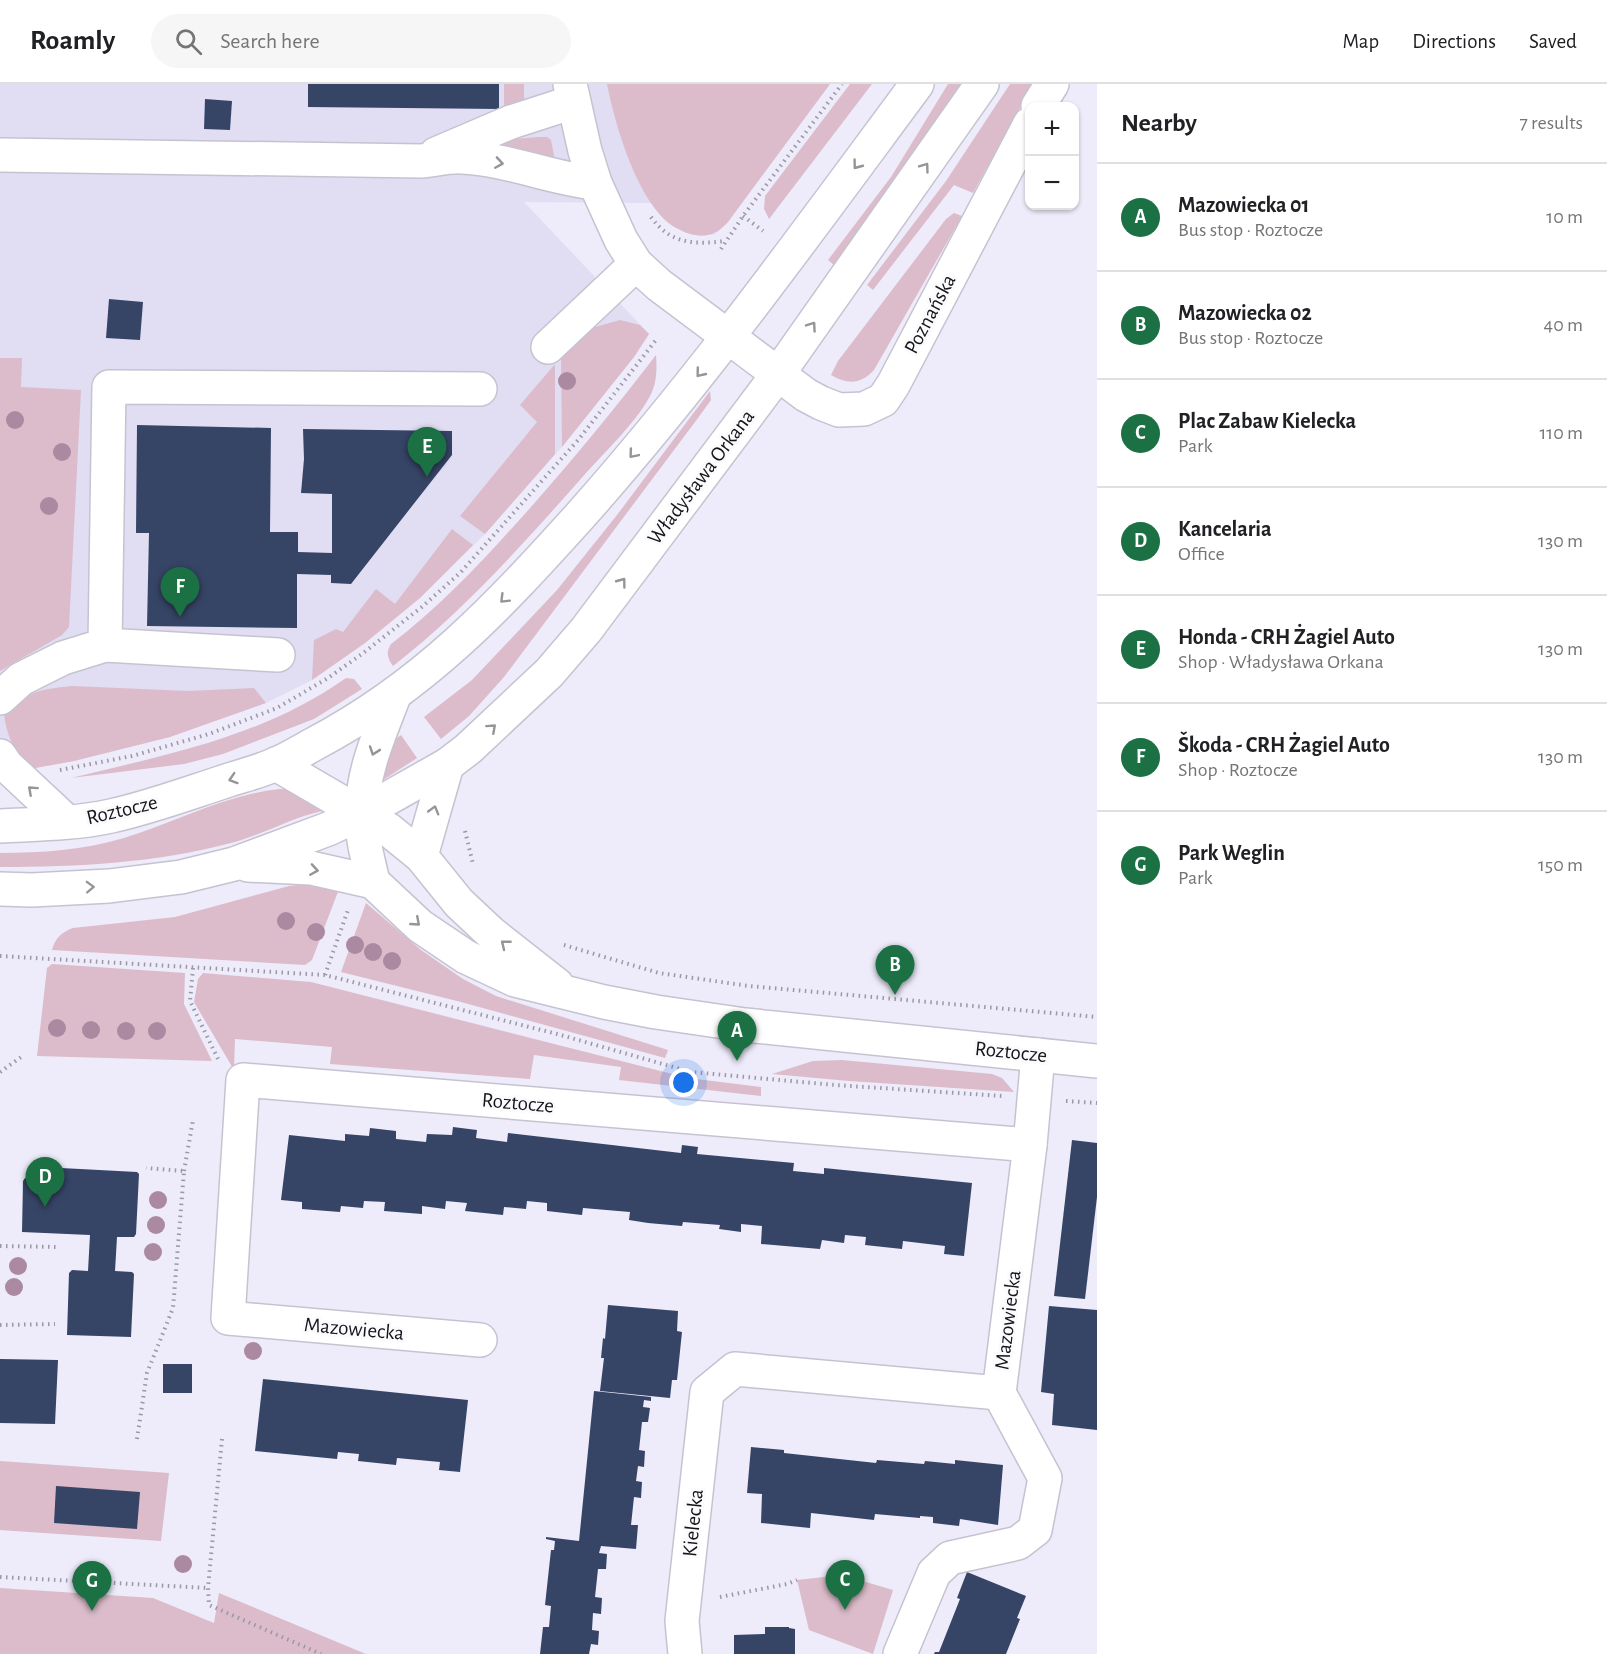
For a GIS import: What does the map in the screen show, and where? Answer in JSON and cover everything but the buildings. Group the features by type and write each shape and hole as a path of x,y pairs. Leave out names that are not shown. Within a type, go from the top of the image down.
{"street":[{"path":"234,864 311,868 373,882 364,842 362,813 364,784 394,696 459,643 510,593 608,484 729,336 917,84"},
{"name":"Władysława Orkana","path":"362,813 447,765 508,713 549,673 578,639 778,374 982,84"},
{"path":"1041,102 1052,84"},
{"path":"421,161 512,122 572,93"},
{"name":"Poznańska","path":"572,93 595,183 621,240 636,264 659,285 806,395 839,410 864,409 883,400 893,385 1025,132"},
{"path":"0,155 421,161 462,157 512,165 570,180 595,183"},
{"path":"548,347 636,264"},
{"path":"105,645 109,387 480,389"},
{"path":"0,698 21,680 63,658 105,645 278,655"},
{"name":"Roztocze","path":"0,826 68,822 122,813 190,793 276,764 334,734 394,696"},
{"path":"3,760 68,822"},
{"name":"Roztocze","path":"276,764 389,830 421,856 467,910 491,933 568,993"},
{"path":"421,856 447,765"},
{"path":"0,889 32,890 110,886 181,877 234,864 328,829 362,813"},
{"name":"Roztocze","path":"373,882 420,926 466,957 515,980 633,1008 718,1022 1097,1061"},
{"name":"Mazowiecka","path":"707,1392 735,1369 999,1393 1030,1145 1038,1054"},
{"name":"Roztocze","path":"228,1318 243,1080 1030,1145"},
{"name":"Mazowiecka","path":"228,1318 480,1340"},
{"name":"Kielecka","path":"685,1654 682,1621 707,1392"},
{"path":"900,1654 934,1573 950,1558 1018,1544 1035,1530 1045,1478 999,1393"}],"path":[{"path":"721,249 842,84"},
{"path":"649,215 656,224 675,238 698,244 725,241"},
{"path":"743,216 763,231"},
{"path":"3,760 52,771 132,756 208,734 277,708 328,678 423,606 461,572 579,439 656,340"},
{"path":"464,828 475,872"},
{"path":"558,942 659,973 727,983 1097,1017"},
{"path":"0,956 325,975 557,1034 691,1072 835,1085 1097,1103"},
{"path":"194,968 190,1001 223,1069"},
{"path":"0,1072 24,1055"},
{"path":"137,1439 147,1372 173,1308 184,1171 193,1120"},
{"path":"146,1168 184,1171"},
{"path":"0,1246 58,1247"},
{"path":"0,1325 55,1324"},
{"path":"222,1439 208,1588 209,1605 321,1654"},
{"path":"0,1577 208,1588"},
{"path":"684,1604 787,1584 797,1580"}],"shaded area":[{"path":"0,84 830,84 728,221 713,235 694,235 674,227 651,203 524,202 649,334 634,357 562,447 485,534 420,598 365,643 312,680 266,703 170,737 74,761 0,768"},
{"path":"504,84 524,84 524,103 504,107"},
{"path":"607,84 830,84 728,222 710,235 699,236 687,233 670,224 651,203 626,153"},
{"path":"850,84 872,84 769,219 764,209 765,196"},
{"path":"948,84 963,84 922,147 834,265 828,260 891,177"},
{"path":"1010,84 1033,84 973,193 954,185 873,290 867,285 946,181"},
{"path":"547,137 551,140 556,166 553,171 496,144 503,140"},
{"path":"954,213 962,216 874,370 854,382 831,375 838,361 946,219"},
{"path":"620,320 640,325 649,334 634,357 562,447 561,356 588,329"},
{"path":"656,355 654,386 645,405 629,425 494,574 445,622 393,666 388,655 391,644 440,603 499,543 586,443"},
{"path":"0,358 22,358 21,387 81,390 69,627 62,635 0,671"},
{"path":"555,364 555,454 485,534 460,516 537,422 520,405"},
{"path":"710,391 711,400 504,677 469,716 441,739 424,717 472,680 557,590 617,515"},
{"path":"452,529 473,545 420,598 365,643 312,680 314,640 336,629 343,632 376,589 395,604"},
{"path":"346,678 354,679 362,689 314,719 223,754 184,764 71,778 179,751 248,729 314,698"},
{"path":"72,686 188,691 254,688 266,703 170,737 74,761 30,769 12,743 4,713 35,692"},
{"path":"401,735 417,758 383,780 373,771 393,741"},
{"path":"279,789 302,790 324,808 322,811 243,840 202,850 87,865 0,867 0,853 62,850 109,842 143,832 219,803"},
{"path":"308,884 339,889 312,960 305,965 52,950 60,936 73,928 175,917 289,886"},
{"path":"366,903 421,950 463,979 496,996 668,1050 665,1058 341,972"},
{"path":"52,964 185,973 184,1004 212,1061 37,1056 47,968"},
{"path":"203,973 311,982 688,1078 761,1087 761,1096 619,1080 621,1067 534,1055 530,1079 330,1064 332,1047 235,1039 234,1070 194,1002 198,979"},
{"path":"842,1060 992,1074 1002,1078 1014,1092 772,1074 813,1061"},
{"path":"0,1461 169,1473 161,1541 0,1530"},
{"path":"842,1575 893,1590 873,1654 809,1630 797,1580"},
{"path":"0,1588 153,1598 214,1623 219,1593 366,1654 0,1654"}],"place":[{"name":"Honda - CRH Żagiel Auto","path":"427,477"},
{"name":"Škoda - CRH Żagiel Auto","path":"180,617"},
{"name":"Mazowiecka 02","path":"895,995"},
{"name":"Mazowiecka 01","path":"737,1061"},
{"name":"Kancelaria","path":"45,1207"},
{"name":"Plac Zabaw Kielecka","path":"845,1610"},
{"name":"Park Weglin","path":"92,1611"}]}
